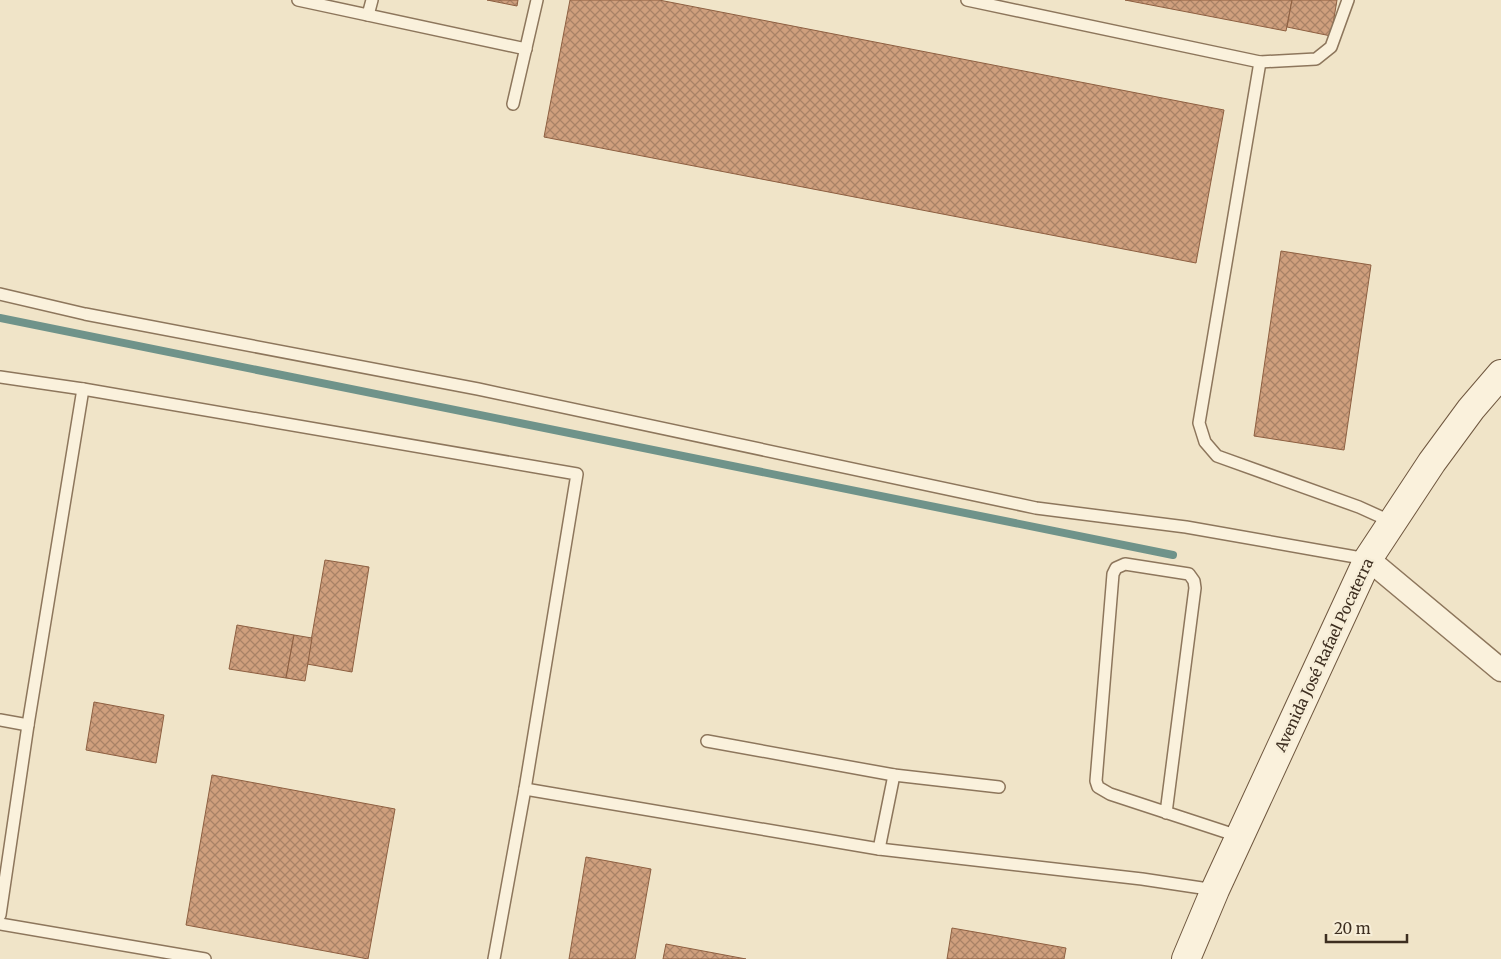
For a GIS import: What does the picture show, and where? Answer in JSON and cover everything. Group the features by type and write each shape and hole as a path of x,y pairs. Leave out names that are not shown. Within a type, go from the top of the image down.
{"street":[{"name":"Avenida José Rafael Pocaterra","path":"1186,959 1215,890 1368,559 1466,416 1501,374"},
{"path":"1368,559 1501,670"}],"lane":[{"path":"298,0 526,49"},
{"path":"368,15 372,0"},
{"path":"513,104 537,0"},
{"path":"967,0 1260,62 1316,59 1331,47 1348,0"},
{"path":"1260,62 1200,423 1204,442 1218,456 1359,507 1392,522"},
{"path":"0,294 85,314 478,389 1036,508 1186,527 1368,559"},
{"path":"0,376 577,474 525,789 494,959"},
{"path":"0,915 28,726 83,389"},
{"path":"1166,812 1195,588 1190,574 1125,564 1116,568 1113,574 1096,781 1098,788 1110,794 1241,837"},
{"path":"0,720 28,726"},
{"path":"707,741 894,775 999,787"},
{"path":"879,849 894,775"},
{"path":"525,789 879,849 1142,879 1215,890"},
{"path":"0,924 206,959"}],"building":[{"path":"487,0 518,0 517,6"},
{"path":"570,0 659,0 1224,110 1196,263 544,137"},
{"path":"1125,0 1292,0 1286,31"},
{"path":"1292,0 1337,0 1331,36 1287,27"},
{"path":"1281,251 1371,265 1344,450 1254,436"},
{"path":"325,560 369,567 352,672 307,664"},
{"path":"237,625 294,635 286,678 229,669"},
{"path":"294,635 312,638 305,681 286,678"},
{"path":"94,702 164,715 156,763 86,750"},
{"path":"212,775 395,809 368,959 186,925"},
{"path":"586,857 651,869 635,959 569,959"},
{"path":"952,928 1066,948 1064,959 947,959"},
{"path":"666,944 746,959 663,959"}],"waterway":[{"path":"0,318 1173,555"}]}
